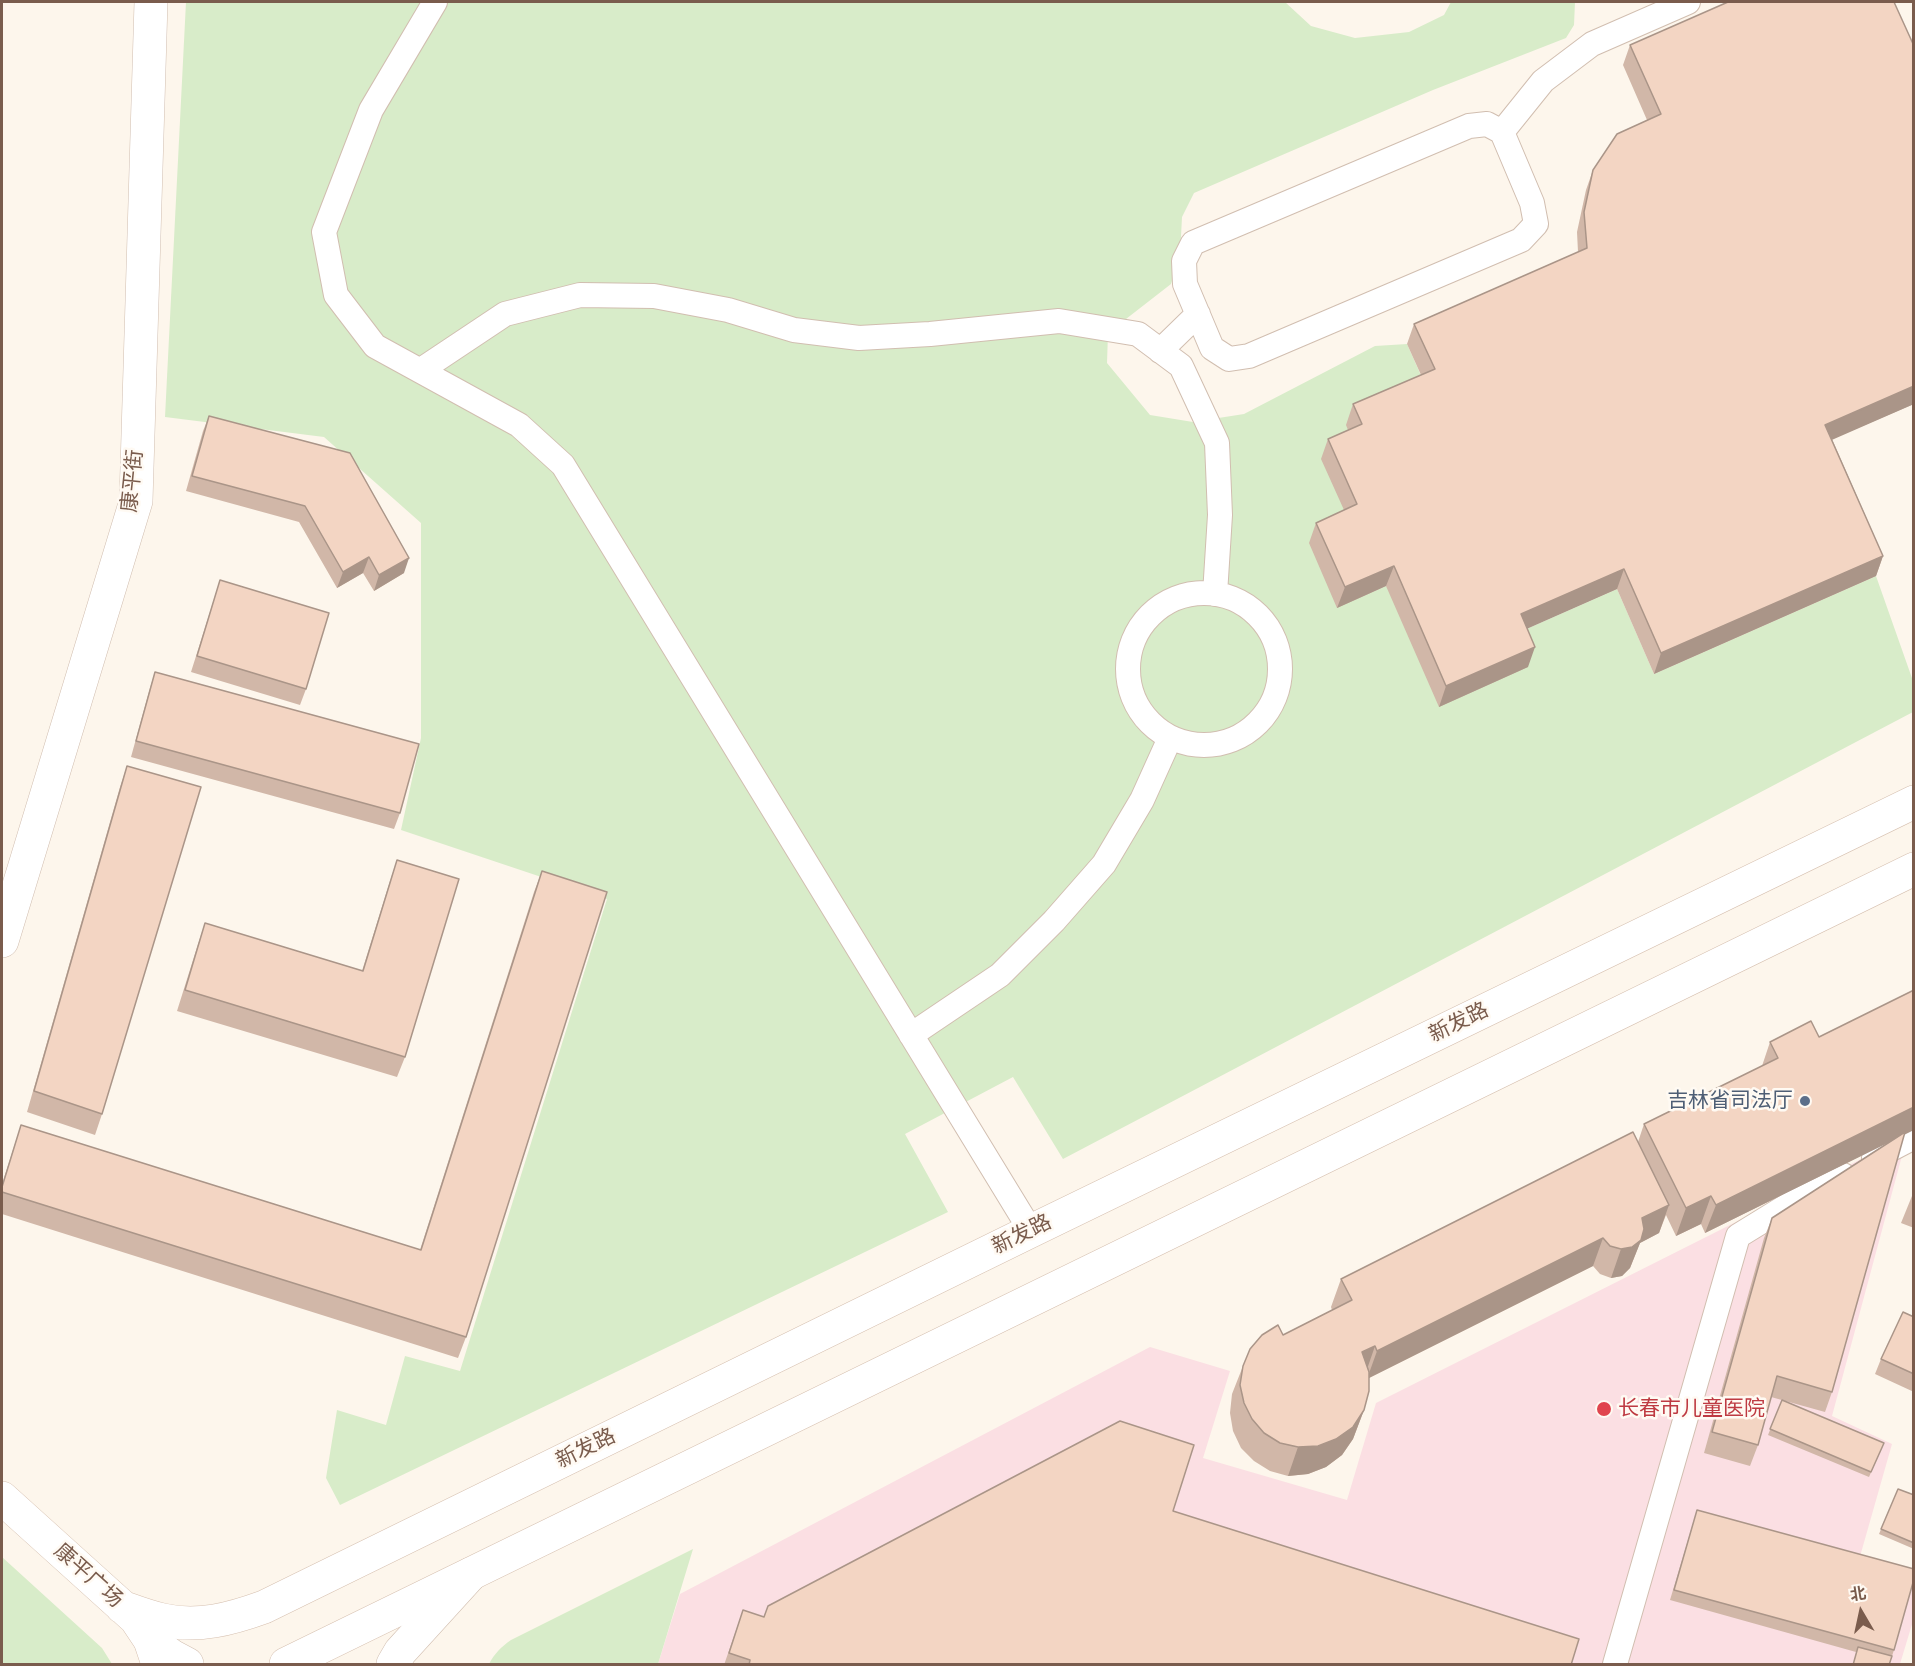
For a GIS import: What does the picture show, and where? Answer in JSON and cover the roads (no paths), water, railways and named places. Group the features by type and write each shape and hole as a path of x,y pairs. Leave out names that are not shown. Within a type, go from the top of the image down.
{"main road":[{"name":"康平街","path":"2,941 136,501 151,2"},
{"name":"新发路","path":"122,1607 164,1620 191,1624 216,1622 241,1616 264,1606 1914,802"},
{"path":"286,1665 1914,869"},
{"name":"康平广场","path":"2,1498 136,1619 154,1652 172,1656 187,1665"},
{"path":"393,1665 400,1652 471,1574"}],"lane":[{"path":"435,2 371,110 324,232 336,295 375,346 519,425 563,465 1031,1231"},
{"path":"1502,132 1543,81 1592,44 1688,2"},
{"path":"1487,124 1502,132 1533,203 1536,224 1521,240 1249,356 1229,359 1212,348 1198,314 1185,284 1184,261 1193,243 1469,126 1487,124"},
{"path":"421,370 505,314 580,295 654,296 728,310 794,330 859,338 930,334 1059,321 1138,334 1181,366 1217,443 1220,515 1215,594"},
{"path":"1160,351 1198,314"},
{"path":"1201,592 1226,595 1249,606 1267,624 1278,647 1281,673 1276,697 1263,719 1243,735 1220,744 1195,745 1170,738 1150,723 1135,703 1128,679 1129,654 1137,630 1154,611 1176,597 1201,592"},
{"path":"911,1035 1000,975 1054,921 1104,864 1142,800 1170,738"},
{"path":"1615,1665 1738,1236 1790,1204 1914,1137"}],"place":[{"name":"吉林省司法厅","path":"1805,1101"},
{"name":"长春市儿童医院","path":"1604,1409"}]}
